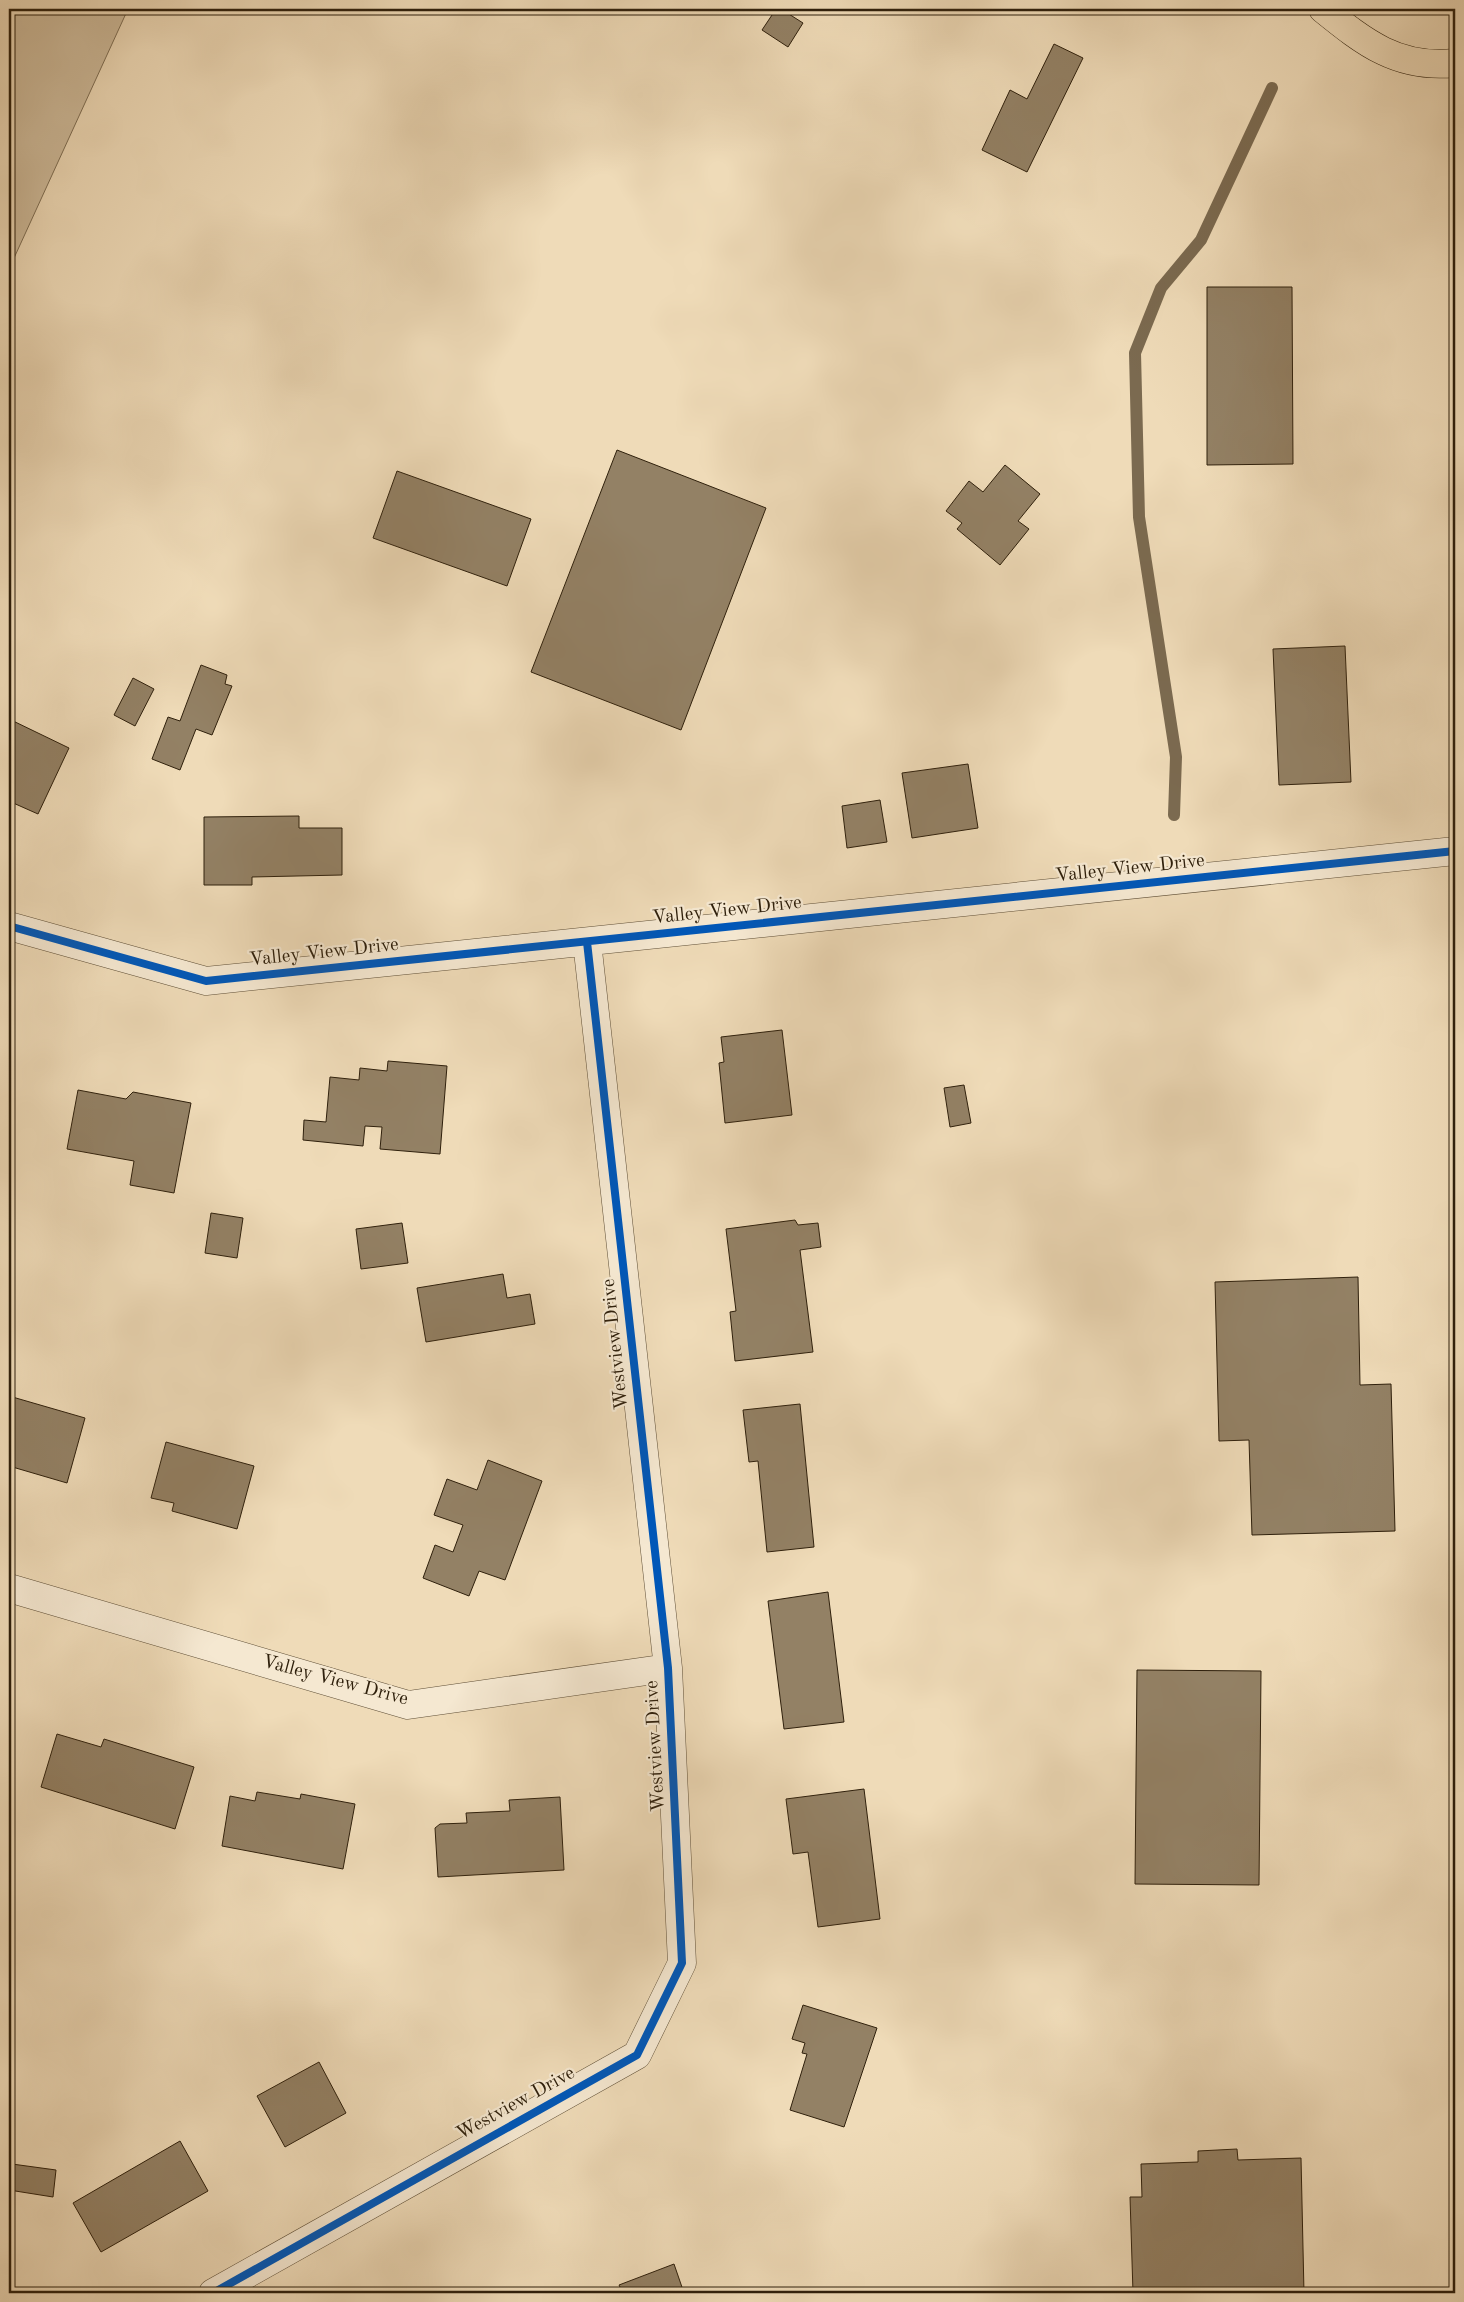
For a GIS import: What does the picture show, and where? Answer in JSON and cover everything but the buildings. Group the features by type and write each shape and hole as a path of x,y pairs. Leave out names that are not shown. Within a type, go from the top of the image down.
{"main road":[{"path":"1323,9 1362,40 1388,54 1423,64 1455,63"}],"street":[{"name":"Valley View Drive","path":"9,926 206,981 1455,852"},
{"name":"Westview Drive","path":"213,2293 637,2054 682,1963 668,1668 587,942"},
{"name":"Valley View Drive","path":"9,1588 408,1704 668,1668"}],"shaded area":[{"path":"9,9 128,9 9,269"}],"waterway":[{"path":"1174,815 1176,757 1139,517 1135,353 1161,288 1201,240 1272,88"}],"cycle path":[{"path":"9,926 206,981 1455,851"},
{"path":"213,2293 637,2055 682,1963 668,1668 587,942"}]}
